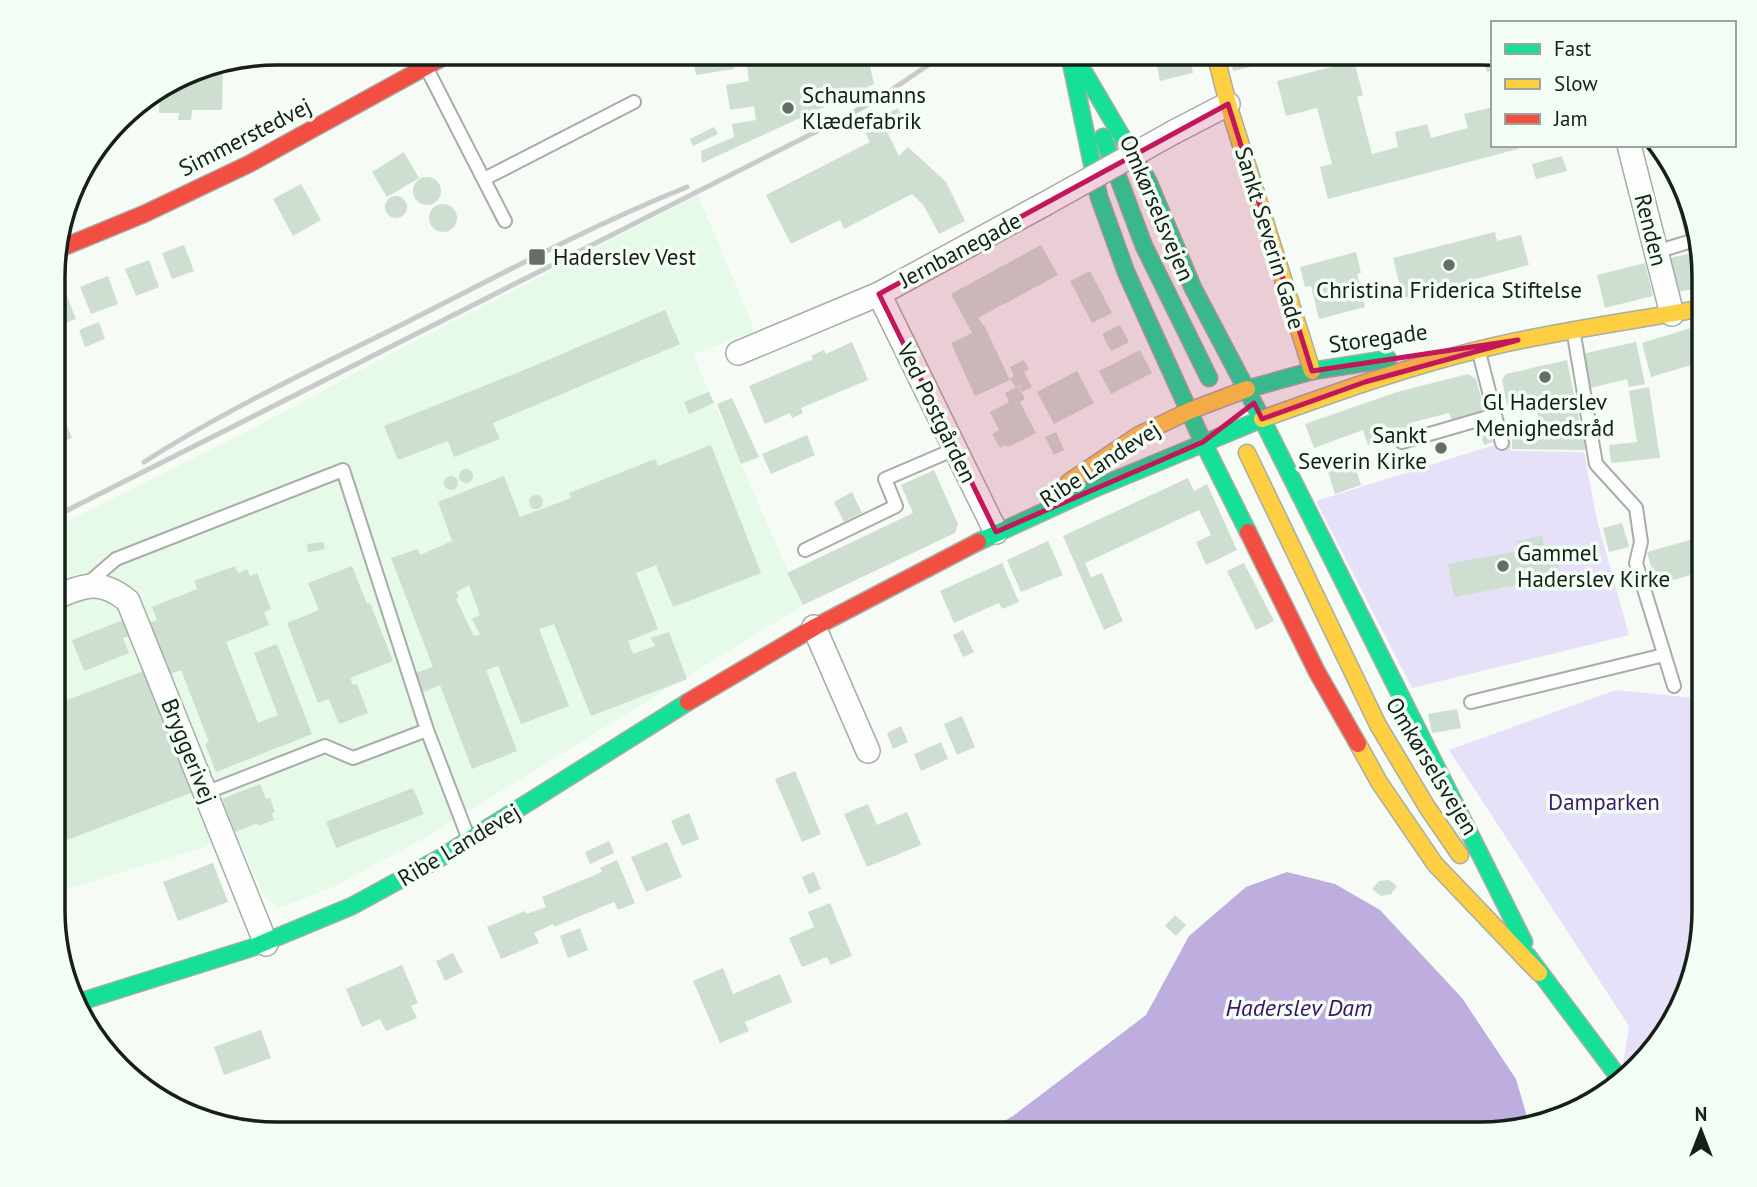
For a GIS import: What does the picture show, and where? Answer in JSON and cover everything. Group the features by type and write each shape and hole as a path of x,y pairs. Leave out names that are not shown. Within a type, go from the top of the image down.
{"main road":[{"path":"1074,65 1099,197 1126,272 1200,435 1317,672 1379,782 1435,864 1539,973"},
{"name":"Omkørselsvejen","path":"1076,65 1144,246 1209,378"},
{"path":"1079,65 1148,181 1193,288 1262,419 1539,973"},
{"name":"Sankt Severin Gade","path":"1218,65 1228,104 1312,371"},
{"name":"Simmerstedvej","path":"68,245 144,214 248,164 426,66"},
{"name":"Storegade","path":"1262,419 1365,382 1478,349 1573,329 1692,310"},
{"name":"Storegade","path":"1250,396 1312,371 1518,340"},
{"path":"1200,435 1250,396 1407,357"},
{"name":"Ribe Landevej","path":"996,532 1139,435 1189,411 1250,396"},
{"name":"Ribe Landevej","path":"85,1000 267,944 353,905 435,862 814,627 996,532 1106,484 1200,435 1262,419"},
{"name":"Omkørselsvejen","path":"1247,453 1378,725 1427,807 1539,973 1616,1073"}],"street":[{"name":"Jernbanegade","path":"738,353 879,294 1228,104"},
{"name":"Renden","path":"1630,147 1672,314"},
{"name":"Ved Postgården","path":"879,294 996,532"},
{"path":"65,594 86,585"},
{"name":"Bryggerivej","path":"86,585 112,588 128,601 267,944"},
{"path":"814,627 868,751"}],"lane":[{"path":"426,66 505,221"},
{"path":"484,179 634,102"},
{"path":"1656,252 1689,242"},
{"path":"1573,329 1596,464 1636,508 1641,542 1636,563 1674,686"},
{"path":"1478,349 1502,443"},
{"path":"1402,442 1494,415"},
{"path":"805,550 896,506 885,480 955,449"},
{"path":"86,585 116,559 343,470 428,730 469,841"},
{"path":"1471,702 1664,655"},
{"path":"205,793 325,746 353,758 428,730"}],"highlighted area":[{"path":"1228,104 1312,371 1518,340 1365,382 1262,419 1254,403 1203,442 996,532 879,294"}],"shaded area":[{"path":"698,195 755,331 693,355 803,605 428,836 335,886 279,908 265,897 235,832 205,847 65,890 65,522 254,428"}],"green space":[{"path":"1510,440 1511,451 1584,452 1597,520 1629,635 1412,688 1316,501"},
{"name":"Damparken","path":"1616,690 1692,698 1692,925 1688,952 1681,979 1657,1028 1623,1067 1629,1026 1449,750"}],"water":[{"name":"Haderslev Dam","path":"1287,872 1335,884 1380,910 1462,998 1516,1079 1527,1117 1495,1122 1002,1122 1146,1015 1189,936 1246,887"}],"building":[{"path":"694,65 733,65 734,69 696,75"},
{"name":"Schaumanns Klædefabrik","path":"870,65 874,84 702,163 701,151 734,137 732,124 756,120 754,106 730,110 726,85 749,81 747,66"},
{"path":"1157,65 1191,65 1193,73 1160,81"},
{"path":"1232,65 1258,65 1233,71"},
{"path":"1339,65 1355,65 1363,95 1357,97 1372,154 1398,147 1395,132 1427,124 1431,138 1468,128 1464,114 1491,107 1491,147 1518,149 1328,199 1320,167 1332,164 1317,108 1286,116 1277,81"},
{"path":"223,72 222,110 192,110 191,120 178,120 179,113 159,113 160,100 170,93"},
{"path":"898,108 905,124 888,134 899,156 908,147 946,182 965,221 939,234 924,206 912,194 844,229 840,220 791,244 766,195 870,142 862,126"},
{"path":"714,127 718,134 693,146 690,139"},
{"path":"404,152 419,178 387,197 372,172"},
{"path":"1562,156 1567,171 1536,179 1532,164"},
{"path":"427,177 437,181 441,191 437,201 427,205 417,201 413,191 417,181"},
{"path":"301,184 321,220 293,236 273,199"},
{"path":"396,196 404,199 407,207 404,215 396,218 388,215 385,207 388,199"},
{"path":"443,204 453,208 457,218 453,228 443,232 433,228 429,218 433,208"},
{"name":"Christina Friderica Stiftelse","path":"1495,232 1497,241 1521,235 1529,265 1403,298 1393,258"},
{"path":"184,245 194,271 172,279 162,253"},
{"path":"1041,245 1058,275 978,318 1010,380 975,396 951,343 972,333 951,294"},
{"path":"1356,252 1361,273 1357,274 1365,307 1319,319 1311,286 1305,287 1300,267"},
{"path":"1691,253 1692,289 1672,293 1664,259"},
{"path":"149,260 159,287 136,296 125,269"},
{"path":"1645,263 1653,296 1605,308 1597,275"},
{"path":"1090,271 1112,313 1092,323 1070,281"},
{"path":"108,276 118,304 91,314 80,287"},
{"path":"65,294 76,319 65,324"},
{"path":"665,310 680,344 493,423 500,439 454,457 448,441 398,460 384,426"},
{"path":"99,322 105,339 85,347 79,330"},
{"path":"1120,325 1129,342 1111,351 1102,334"},
{"path":"1692,328 1692,365 1651,377 1642,343"},
{"path":"852,342 868,380 801,408 803,413 792,418 790,413 765,424 749,386 813,359 811,356 824,350 826,354"},
{"path":"1636,342 1645,384 1629,387 1627,379 1590,388 1582,354"},
{"path":"1140,350 1152,373 1111,394 1099,371"},
{"path":"1024,360 1029,369 1024,372 1032,387 1022,392 1019,386 1023,383 1015,387 1010,378 1014,376 1010,367"},
{"path":"1567,360 1580,425 1585,425 1585,450 1512,449 1512,425 1540,425 1534,397 1507,405 1502,380 1506,374"},
{"path":"1077,371 1094,403 1054,424 1037,392"},
{"path":"1468,374 1476,379 1485,412 1452,422 1449,413 1410,423 1412,431 1368,445 1363,430 1314,448 1305,424 1397,392"},
{"path":"1018,386 1025,399 1020,402 1036,433 1008,447 1006,445 1000,448 992,434 999,430 990,412 1009,402 1005,393"},
{"path":"1649,387 1660,458 1611,463 1609,445 1637,442 1629,391"},
{"path":"709,392 714,403 689,414 684,402"},
{"path":"732,398 759,457 741,464 717,404"},
{"path":"65,420 72,438 65,441"},
{"path":"1487,424 1493,442 1484,445 1478,428"},
{"path":"1056,432 1064,450 1054,455 1045,437"},
{"path":"807,435 815,455 771,474 762,454"},
{"path":"711,445 761,573 673,607 656,565 636,573 658,629 628,641 633,654 655,646 651,638 669,632 687,679 591,716 554,624 539,629 569,706 521,724 498,666 486,670 517,751 472,769 440,685 423,692 415,673 433,667 391,558 418,549 420,555 452,541 438,502 504,476 520,517 571,498 569,493 655,459 658,466","holes":["469,585 480,615 472,619 480,634 474,636 456,599 459,597 456,592"]},
{"path":"1354,464 1361,485 1335,494 1328,472"},
{"path":"463,469 469,469 473,476 469,483 463,483 459,479 459,473"},
{"path":"934,470 958,524 955,533 803,605 787,573 913,513 901,485"},
{"path":"448,476 454,476 458,483 454,490 448,490 444,486 444,480"},
{"path":"1188,478 1194,491 1207,484 1237,550 1206,565 1196,542 1211,535 1199,510 1085,563 1091,577 1102,573 1123,621 1104,630 1063,536"},
{"path":"852,492 862,513 844,522 834,502"},
{"path":"533,495 539,495 543,502 539,509 533,509 529,505 529,499"},
{"path":"1622,523 1629,547 1609,552 1603,528"},
{"name":"Gammel Haderslev Kirke","path":"1542,536 1545,552 1556,556 1558,562 1558,568 1549,576 1550,579 1454,597 1448,564 1518,551 1516,541"},
{"path":"1692,539 1692,574 1656,585 1647,552"},
{"path":"1048,541 1063,575 1021,592 1007,560"},
{"path":"323,542 325,549 308,552 307,544"},
{"path":"1002,563 1019,602 1002,609 999,603 954,623 940,591"},
{"path":"1244,563 1274,621 1256,630 1227,571"},
{"path":"235,566 238,573 247,569 250,576 257,573 271,609 264,612 269,625 226,642 258,723 278,715 254,653 277,644 312,734 216,772 205,744 209,742 181,670 167,675 147,624 157,620 152,607 197,589 194,581"},
{"path":"352,566 393,661 350,678 353,685 357,684 368,713 339,724 329,699 318,703 287,623 319,610 308,583"},
{"path":"131,617 137,633 123,638 129,653 84,671 72,640"},
{"path":"963,630 974,652 963,657 953,635"},
{"path":"149,669 196,791 65,841 65,701"},
{"path":"1457,709 1461,728 1432,733 1428,714"},
{"path":"962,716 975,747 957,755 944,724"},
{"path":"901,726 908,742 893,749 887,733"},
{"path":"941,742 948,759 921,771 914,754"},
{"path":"795,771 821,834 802,842 775,779"},
{"path":"260,784 266,799 270,798 275,812 272,813 274,820 258,826 257,823 235,832 222,799"},
{"path":"413,788 424,814 336,848 326,822"},
{"path":"868,804 877,825 907,812 921,845 867,867 844,814"},
{"path":"689,813 699,839 682,846 671,821"},
{"path":"609,841 614,853 590,864 585,852"},
{"path":"667,842 682,877 646,892 631,857"},
{"path":"617,860 635,903 618,910 614,902 554,927 553,924 534,933 539,943 501,959 487,927 525,911 526,914 546,907 542,897 602,872 600,868"},
{"path":"213,863 228,902 178,921 163,882"},
{"path":"814,872 821,889 809,894 802,877"},
{"path":"1389,880 1397,886 1391,894 1381,896 1372,889 1379,881"},
{"path":"830,903 852,956 830,965 827,957 802,967 789,938 814,927 808,912"},
{"path":"1175,915 1186,925 1176,936 1165,926"},
{"path":"580,928 588,950 568,958 560,936"},
{"path":"453,953 463,972 445,981 436,961"},
{"path":"402,965 418,1003 411,1006 417,1018 386,1031 380,1019 362,1027 346,989"},
{"path":"723,968 733,994 780,974 792,1002 745,1022 749,1031 720,1043 693,981"},
{"path":"261,1030 271,1058 224,1075 214,1047"}],"railway":[{"path":"65,511 847,116 928,65"},
{"path":"144,462 207,424 306,372 580,235 687,187"}],"traffic: fast":[{"path":"1072,65 1099,197 1126,272 1203,442 1248,532"},
{"path":"1081,67 1148,181 1193,288 1262,419 1524,942"},
{"path":"1103,137 1144,246 1209,378"},
{"path":"1247,389 1312,371 1388,359"},
{"path":"978,542 1091,490 1262,419"},
{"path":"85,1000 251,948 352,906 440,858 688,702"},
{"path":"1527,955 1616,1073"}],"traffic: slow":[{"path":"1218,65 1312,371"},
{"path":"1262,419 1461,354 1543,336 1692,310"},
{"path":"1069,482 1139,435 1189,411 1247,389"},
{"path":"1247,453 1378,725 1427,807 1460,855"},
{"path":"1358,744 1379,782 1435,864 1539,973"}],"traffic: jam":[{"path":"68,245 144,214 249,164 429,65"},
{"path":"1248,532 1317,672 1358,744"},
{"path":"688,702 815,627 978,542"}],"place":[{"name":"Schaumanns Klædefabrik","path":"788,108"},
{"name":"Haderslev Vest","path":"537,257"},
{"name":"Christina Friderica Stiftelse","path":"1449,265"},
{"name":"Gl Haderslev Menighedsråd","path":"1545,377"},
{"name":"Sankt Severin Kirke","path":"1441,448"},
{"name":"Gammel Haderslev Kirke","path":"1503,566"}]}
